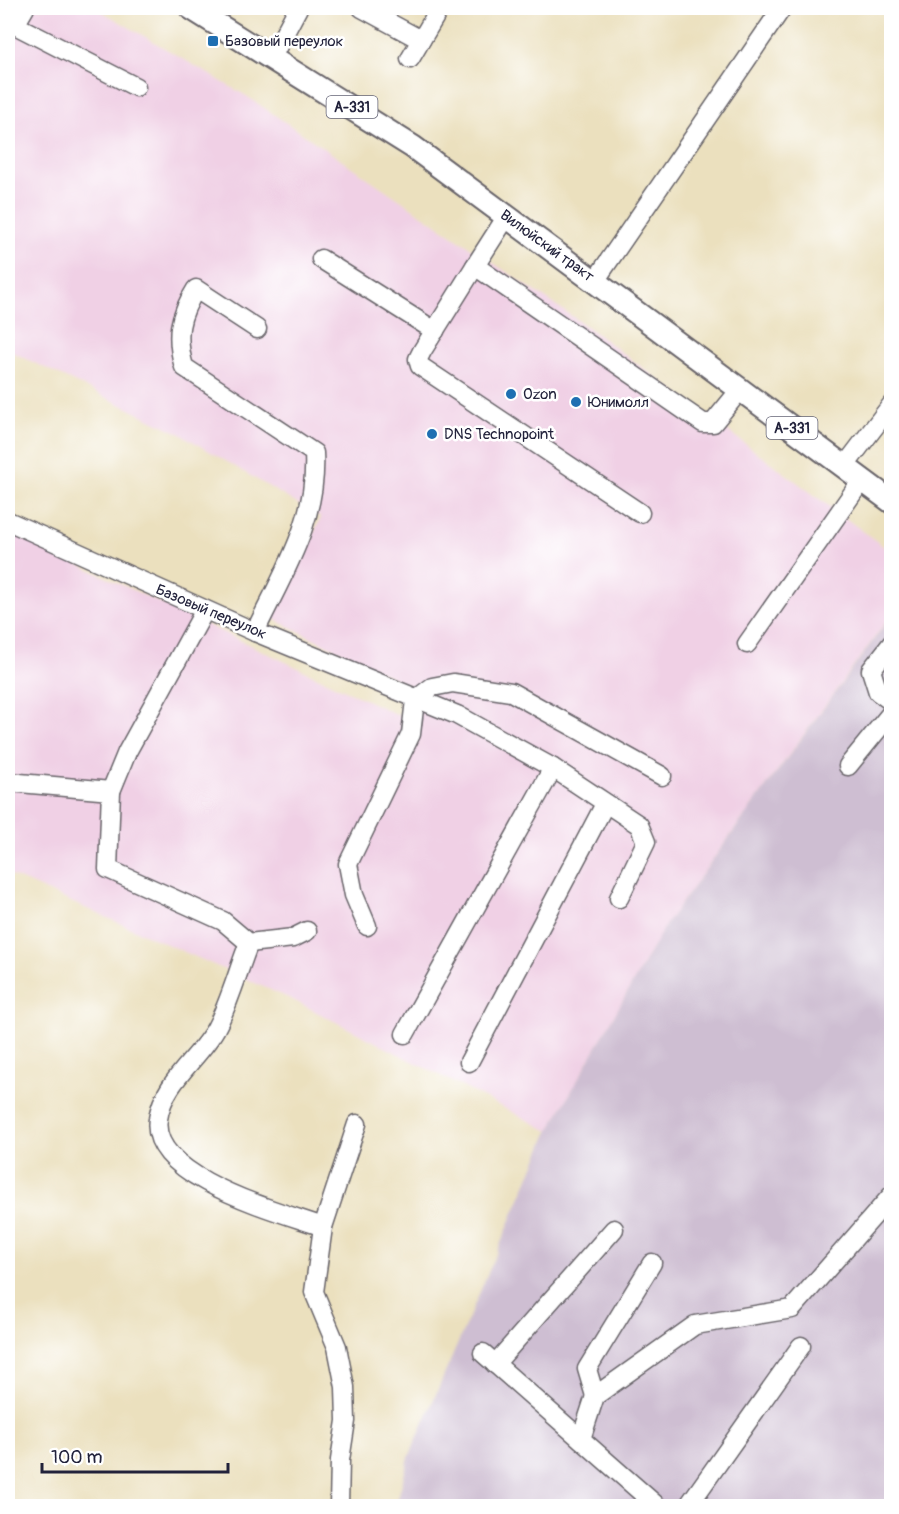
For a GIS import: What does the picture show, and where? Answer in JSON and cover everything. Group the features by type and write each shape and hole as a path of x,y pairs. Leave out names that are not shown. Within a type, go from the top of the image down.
{"main road":[{"name":"Вилюйский тракт","path":"190,8 396,135 596,281 891,502"}],"street":[{"path":"25,8 15,25 136,87"},
{"path":"272,57 298,8"},
{"path":"362,8 421,40"},
{"path":"410,59 440,8"},
{"path":"596,281 782,8"},
{"path":"507,216 418,359 420,366 640,513"},
{"path":"321,259 435,331"},
{"path":"475,266 703,423 713,423 740,390"},
{"path":"255,632 309,517 316,480 314,453 184,367 178,348 182,312 196,289 257,329"},
{"path":"844,467 891,404"},
{"path":"747,644 862,480"},
{"name":"Базовый переулок","path":"8,521 255,632 457,716 553,768 639,825 646,842 619,898"},
{"path":"205,610 127,752 111,791 108,869 223,921 249,943 293,938 307,931"},
{"path":"891,644 871,670 879,692 891,702"},
{"path":"367,926 354,895 348,864 411,734 415,700 432,687 453,683 511,692 662,776"},
{"path":"848,766 891,712"},
{"path":"405,1034 553,768"},
{"path":"8,782 111,791"},
{"path":"470,1062 605,804"},
{"path":"249,943 216,1028 179,1075 165,1099 158,1119 158,1131 161,1142 174,1160 188,1172 241,1198 323,1227"},
{"path":"339,1506 340,1460 346,1420 345,1387 337,1347 314,1292 323,1227 357,1124"},
{"path":"580,1439 596,1396 695,1325 792,1309 891,1195"},
{"path":"614,1229 489,1359 657,1506"},
{"path":"596,1396 587,1369 652,1263"},
{"path":"688,1506 801,1346"}],"shaded area":[{"path":"8,8 96,8 248,97 582,323 891,552 891,615 666,924 549,1131 291,999 8,874 8,531 402,717 430,696 272,618 321,518 179,433 8,350"},
{"path":"891,616 891,1506 396,1506 409,1457 549,1131 666,924"}],"place":[{"name":"Базовый переулок","path":"213,41"},
{"name":"Ozon","path":"511,394"},
{"name":"Юнимолл","path":"576,402"},
{"name":"DNS Technopoint","path":"432,434"}]}
